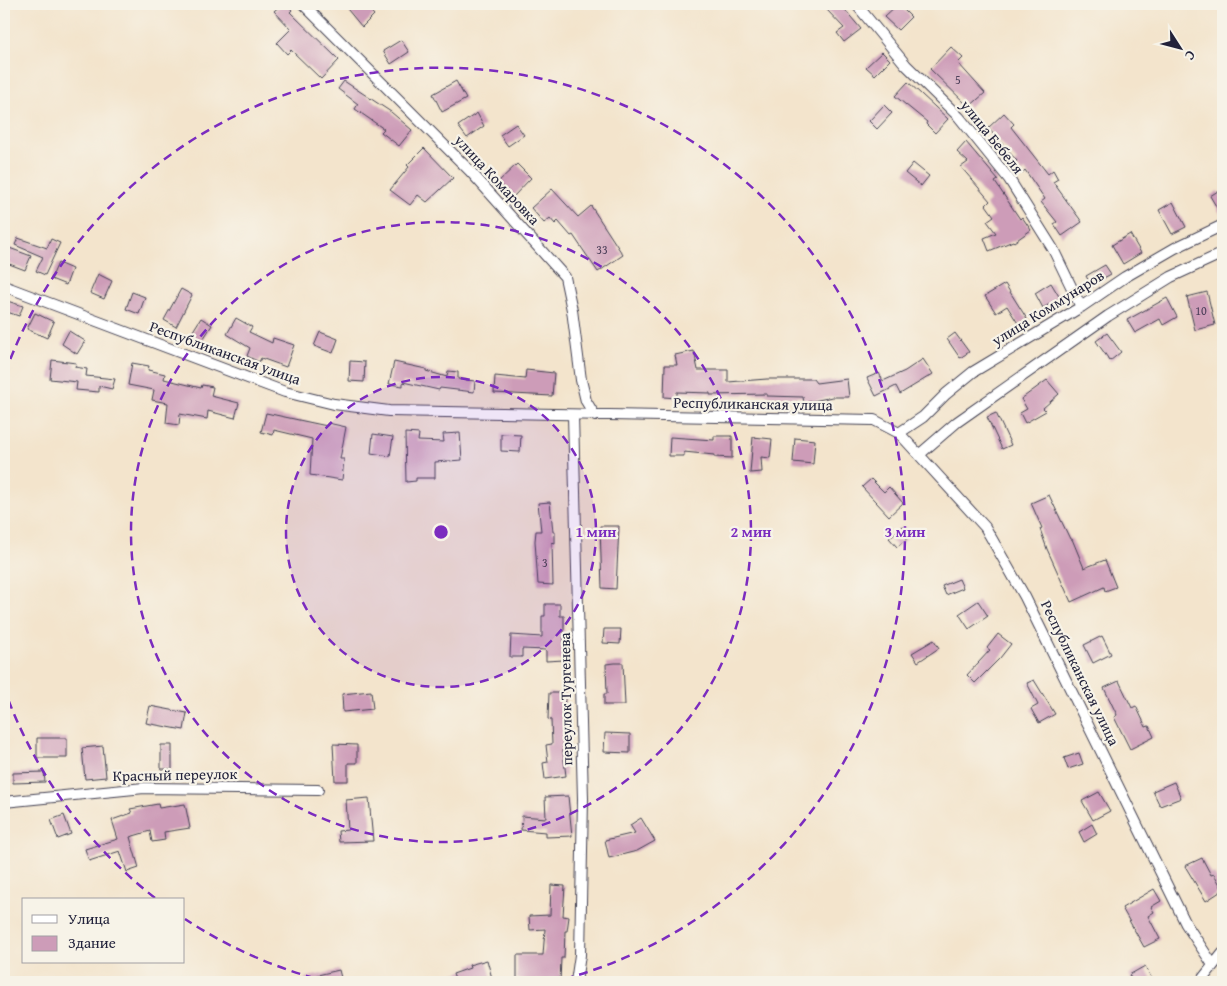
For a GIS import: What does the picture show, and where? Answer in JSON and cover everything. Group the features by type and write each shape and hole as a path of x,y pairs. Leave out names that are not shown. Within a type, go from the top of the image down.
{"street":[{"name":"улица Комаровка","path":"303,4 470,171 565,277 572,310 581,380 586,401 595,416"},
{"name":"улица Бебеля","path":"856,4 906,65 959,117 1009,179 1052,249 1081,307"},
{"name":"улица Коммунаров","path":"899,433 923,417 972,372 1081,307 1133,272 1223,225"},
{"path":"920,454 957,422 1108,316 1171,277 1223,253"},
{"name":"Республиканская улица","path":"4,286 285,392 334,404 389,411 874,420 899,433 985,527 1026,596 1186,924 1213,965"},
{"name":"переулок Тургенева","path":"573,415 583,799 580,955 576,982"},
{"name":"Красный переулок","path":"4,802 144,788 318,790"},
{"path":"1200,982 1223,953"}],"building":[{"path":"282,4 286,4 292,10 290,12 339,60 321,79 291,50 287,54 277,43 291,29 274,11"},
{"path":"343,4 364,4 374,15 362,27"},
{"path":"833,4 840,4 861,29 844,42 837,33 844,28 827,10"},
{"path":"898,4 911,17 898,30 884,17"},
{"path":"401,40 409,52 391,64 383,51"},
{"path":"951,47 963,58 958,63 985,93 969,107 930,69"},
{"path":"882,52 890,60 875,75 866,67"},
{"path":"344,81 391,112 412,130 399,146 381,132 384,129 355,109 358,104 338,89"},
{"path":"456,81 466,99 442,112 433,94"},
{"path":"908,82 948,119 935,133 926,124 927,122 895,96"},
{"path":"884,105 892,113 877,129 869,121"},
{"path":"477,113 484,126 467,138 458,126"},
{"path":"1004,113 1014,124 1011,127 1048,174 1053,170 1058,179 1053,182 1082,222 1062,236 1054,224 1057,222 1041,202 1045,199 1025,170 1022,173 1014,163 1017,161 988,128"},
{"path":"516,124 524,135 508,146 500,135"},
{"path":"966,142 998,180 995,182 1020,219 1022,217 1031,230 1014,242 989,251 984,238 996,233 987,221 994,216 986,205 990,201 961,167 968,162 957,152"},
{"path":"424,148 453,178 427,202 418,195 410,205 390,190 409,167 407,165"},
{"path":"913,163 929,176 921,186 905,173"},
{"path":"517,164 531,178 513,197 498,182"},
{"path":"552,189 578,217 591,206 623,255 598,272 573,235 571,236 558,221 555,224 550,218 544,223 531,208"},
{"path":"1218,191 1223,200 1223,218 1210,196"},
{"path":"1173,202 1186,227 1172,234 1159,210"},
{"path":"1130,234 1141,253 1123,264 1112,245"},
{"path":"18,238 47,248 51,239 60,243 45,275 36,271 43,257 15,245"},
{"path":"4,246 31,256 25,270 4,262"},
{"path":"58,263 72,269 66,285 51,279"},
{"path":"1105,265 1111,274 1091,285 1086,276"},
{"path":"98,274 112,281 104,299 90,293"},
{"path":"1051,283 1060,298 1043,308 1035,293"},
{"path":"1005,284 1027,319 1019,325 1007,306 996,313 985,296"},
{"path":"181,289 192,295 176,327 164,320"},
{"path":"132,292 145,297 139,314 126,309"},
{"path":"1207,292 1215,325 1195,330 1187,297"},
{"path":"1167,298 1177,317 1163,325 1160,319 1135,333 1127,320"},
{"path":"4,300 23,306 19,316 4,311"},
{"path":"35,313 54,322 47,338 27,329"},
{"path":"201,318 212,325 202,341 191,334"},
{"path":"236,318 252,327 249,332 272,343 273,338 294,345 286,367 261,358 259,362 247,356 250,348 227,334"},
{"path":"69,331 85,341 77,354 62,344"},
{"path":"320,332 338,339 333,353 314,346"},
{"path":"955,333 969,352 960,358 947,339"},
{"path":"1107,333 1121,352 1110,361 1096,341"},
{"path":"694,351 698,370 728,370 728,382 767,379 813,379 816,383 847,379 849,397 832,397 804,403 803,397 767,396 767,394 710,395 710,393 677,392 677,398 664,397 665,365 677,365 675,355"},
{"path":"923,359 933,374 900,394 896,386 876,396 867,378 879,373 883,381 905,371"},
{"path":"52,360 76,363 75,367 87,369 86,376 115,379 112,389 99,386 99,392 76,390 77,382 50,379"},
{"path":"350,361 365,362 364,382 349,381"},
{"path":"394,362 426,369 426,371 447,377 448,371 458,372 458,379 475,381 474,392 440,388 439,390 403,382 403,386 389,384"},
{"path":"132,363 149,366 148,370 165,374 164,379 201,388 202,385 213,387 211,396 239,403 235,418 208,411 207,419 180,414 179,425 166,423 168,403 152,400 154,390 128,385"},
{"path":"526,370 554,373 552,396 494,393 495,376 525,379"},
{"path":"1047,380 1059,394 1043,408 1046,411 1025,423 1020,413 1027,409 1021,399"},
{"path":"266,413 327,426 328,423 346,427 340,459 344,459 342,480 310,475 312,439 274,430 273,435 261,432"},
{"path":"996,413 1011,445 1002,449 987,417"},
{"path":"405,433 419,434 418,441 444,442 443,434 460,433 462,460 435,462 435,478 416,478 416,481 406,482"},
{"path":"373,434 393,437 390,456 371,453"},
{"path":"501,434 521,435 520,452 501,451"},
{"path":"714,436 732,436 732,458 684,452 684,456 669,456 670,437 714,440"},
{"path":"753,437 772,439 770,458 761,457 762,472 750,473"},
{"path":"795,438 815,440 813,464 793,462"},
{"path":"871,479 884,492 889,487 903,503 889,516 862,487"},
{"path":"1049,495 1070,539 1072,539 1084,568 1105,560 1116,587 1105,591 1104,587 1071,602 1047,549 1040,529 1042,528 1031,503"},
{"path":"550,502 553,532 555,532 555,543 552,542 553,585 538,584 535,541 536,531 541,531 538,503"},
{"path":"600,526 619,526 616,589 602,588"},
{"path":"903,526 911,535 897,547 889,538"},
{"path":"959,579 963,588 946,595 942,586"},
{"path":"978,601 988,616 969,629 959,614"},
{"path":"545,604 560,604 560,616 564,616 564,660 546,661 546,650 522,649 522,657 510,657 511,635 542,637 542,616 545,616"},
{"path":"604,629 621,629 620,644 603,643"},
{"path":"998,634 1011,644 975,683 967,675 990,650 987,648"},
{"path":"1102,636 1111,654 1093,663 1084,645"},
{"path":"934,640 939,648 918,662 912,653"},
{"path":"623,663 625,705 604,705 604,694 607,694 606,664"},
{"path":"1034,680 1055,714 1039,723 1031,709 1038,705 1027,683"},
{"path":"1119,681 1132,708 1136,706 1146,727 1149,726 1154,737 1130,749 1114,717 1117,715 1104,688"},
{"path":"371,691 373,709 343,712 342,694"},
{"path":"549,693 565,693 563,752 566,776 545,779 543,763 548,762 546,745 552,744 551,720 548,719"},
{"path":"150,706 187,713 184,730 146,723"},
{"path":"605,733 630,734 630,753 604,752"},
{"path":"37,738 67,738 67,758 37,758"},
{"path":"333,744 357,745 357,763 348,763 348,781 335,781"},
{"path":"161,745 172,745 172,769 161,769"},
{"path":"103,746 106,777 85,779 82,748"},
{"path":"1079,753 1083,764 1068,769 1064,758"},
{"path":"44,772 45,782 13,783 13,773"},
{"path":"1174,782 1181,798 1160,806 1153,791"},
{"path":"1099,792 1110,811 1093,820 1082,801"},
{"path":"568,796 572,836 546,837 546,832 521,830 522,816 546,818 545,797"},
{"path":"369,798 373,841 339,842 338,831 348,830 346,800"},
{"path":"158,804 159,808 185,804 190,828 164,832 165,840 152,842 150,831 130,837 139,868 127,872 120,851 89,861 85,849 118,839 112,820 132,813 130,809"},
{"path":"64,815 71,834 58,839 51,820"},
{"path":"641,818 655,841 637,851 609,858 605,840 635,833 630,825"},
{"path":"1092,824 1097,834 1084,842 1079,832"},
{"path":"1202,858 1211,875 1214,874 1223,890 1206,901 1185,866"},
{"path":"551,885 565,886 563,916 569,917 567,931 565,931 564,958 561,958 560,982 517,979 517,955 543,955 545,929 530,930 529,916 550,915"},
{"path":"1154,889 1161,901 1151,907 1154,912 1148,916 1160,939 1144,947 1122,908"},
{"path":"487,960 493,982 456,982 453,974 470,968 469,965"},
{"path":"1145,966 1152,979 1147,982 1133,982 1129,975"},
{"path":"339,970 342,982 306,982 305,978"}]}
